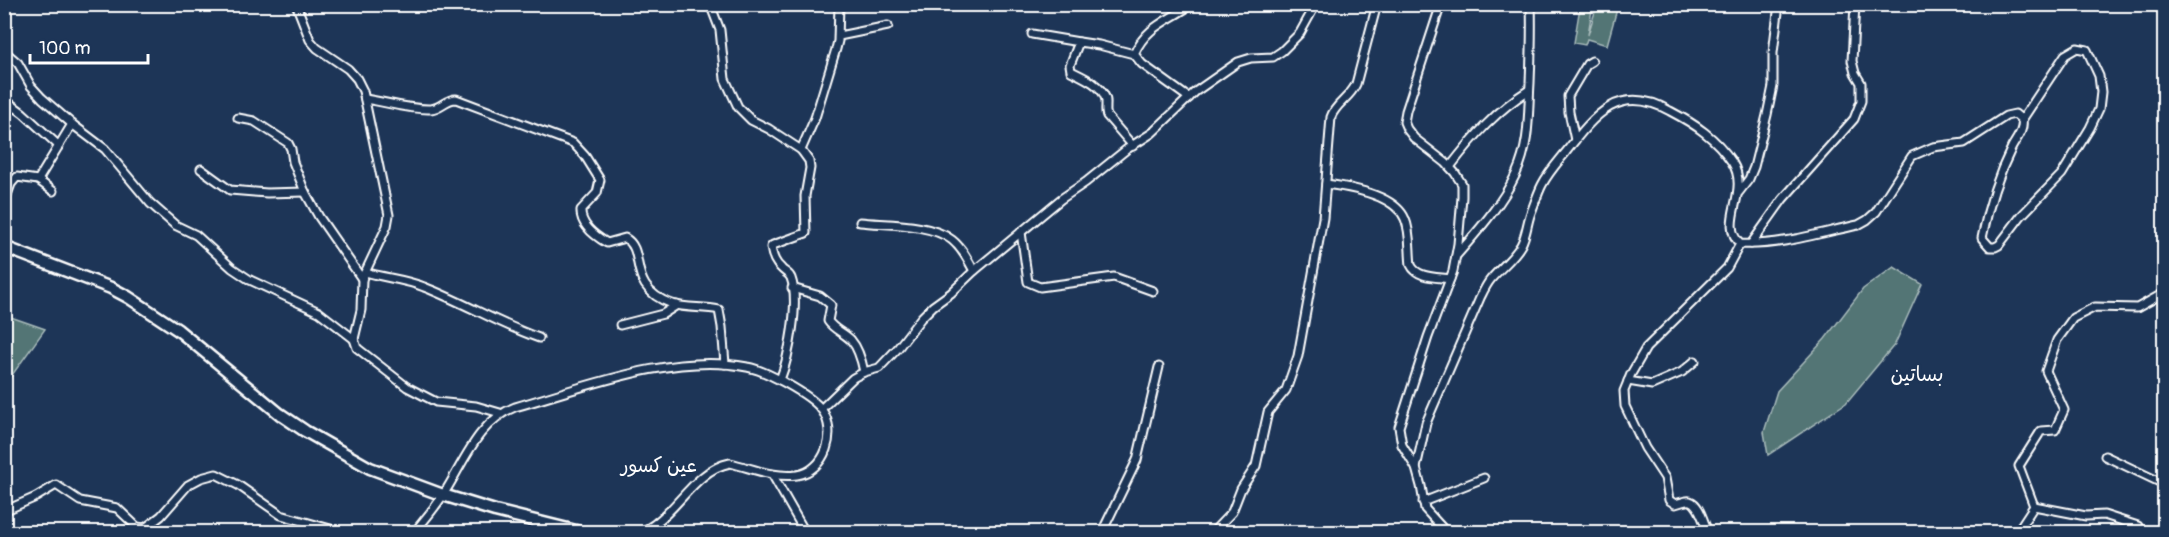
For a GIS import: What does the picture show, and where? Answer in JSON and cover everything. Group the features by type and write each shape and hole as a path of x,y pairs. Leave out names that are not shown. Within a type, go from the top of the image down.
{"main road":[{"path":"4,247 111,288 128,297 178,330 280,414 370,468 495,511 580,532"}],"street":[{"path":"297,4 310,40 317,48 348,69 357,79 365,99 389,215 387,226 364,275 361,310 354,339 357,348 420,395 436,402 476,406 500,413"},
{"path":"801,150 815,118 832,64 839,36 839,4"},
{"path":"1134,54 1144,39 1163,20 1192,4"},
{"path":"821,409 840,390 864,372 875,370 885,362 933,306 1021,231 1152,133 1189,98 1224,70 1238,62 1251,58 1272,57 1282,51 1307,24 1316,4"},
{"path":"1213,532 1233,512 1241,489 1254,470 1268,412 1286,390 1292,377 1318,255 1326,184 1325,173 1329,159 1331,117 1356,84 1377,4"},
{"path":"1441,4 1404,122 1414,138 1450,167 1462,184 1460,230 1450,279 1428,337 1399,427 1402,445 1416,468 1425,510 1446,532"},
{"path":"1456,257 1504,194 1517,173 1527,140 1530,4"},
{"path":"1739,192 1749,179 1754,166 1767,115 1773,86 1773,53 1779,4"},
{"path":"1751,244 1783,199 1854,119 1861,101 1861,83 1852,61 1855,4"},
{"path":"661,5 710,5 720,30 725,79 738,107 751,120 801,150 809,160 810,168 805,196 806,233 773,245 771,248 778,266 789,275 794,312 790,345 780,380"},
{"path":"839,36 888,26"},
{"path":"1032,34 1100,45 1134,54 1142,64 1189,98"},
{"path":"1079,42 1070,65 1071,70 1086,78 1100,90 1107,101 1105,111 1107,116 1133,146"},
{"path":"1416,468 1426,423 1480,298 1489,282 1515,255 1523,240 1543,184 1575,140 1607,106 1634,100 1655,103 1686,119 1719,144 1734,164 1739,178 1739,192 1732,228 1735,239 1740,244 1790,239 1858,225 1868,220 1876,212 1912,156 1933,147 1965,143 2006,116 2015,114 2022,120 2022,128 2003,165 1982,238 1990,247 1995,247 2021,216 2062,174 2090,129 2099,109 2101,92 2099,76 2087,50 2077,48 2066,55 2022,120"},
{"path":"4,51 18,63 31,86 72,124 105,149 150,203 176,225 196,235 232,268 250,280 319,312 354,339"},
{"path":"1575,140 1568,96 1587,64 1592,61"},
{"path":"1450,167 1493,117 1514,99 1529,90"},
{"path":"4,99 59,146"},
{"path":"365,99 405,107 434,109 450,99 456,99 573,143 585,156 600,180 597,193 581,210 583,221 607,243 625,238 630,241 636,252 638,272 647,289 665,301 677,305 719,310 725,364"},
{"path":"238,118 254,121 288,143 305,192 319,217 364,275 421,286 538,338"},
{"path":"38,180 72,124"},
{"path":"201,169 230,190 267,193 305,192"},
{"path":"4,203 11,184 17,177 38,180 53,191"},
{"path":"1326,184 1350,187 1396,207 1406,221 1413,270 1425,275 1450,279"},
{"path":"860,222 926,229 941,234 952,240 963,252 974,271"},
{"path":"1021,231 1028,282 1040,287 1114,277 1153,291"},
{"path":"1708,532 1692,501 1675,504 1669,500 1665,478 1645,447 1625,406 1624,392 1646,348 1727,268 1740,244"},
{"path":"792,288 820,296 831,305 828,321 851,340 864,372"},
{"path":"2034,506 2019,466 2041,431 2055,430 2064,410 2046,371 2057,340 2073,318 2095,307 2137,308 2164,293"},
{"path":"620,325 663,314 677,305"},
{"path":"1628,381 1652,385 1682,372 1695,361"},
{"path":"415,532 443,495 478,436 500,413 524,404 650,370 693,364 725,364 748,367 780,380 821,409 827,422 829,435 826,451 820,463 808,472 796,475 772,474 730,463 725,464 697,483 658,521 642,532"},
{"path":"1104,532 1137,460 1159,367"},
{"path":"2105,456 2164,484"},
{"path":"4,511 47,492 56,485 80,501 117,508 137,527 145,528 161,516 188,485 216,474 238,485 281,515 341,532"},
{"path":"772,474 805,532"},
{"path":"1423,502 1484,478"},
{"path":"2034,506 2086,516 2104,515 2138,526"},
{"path":"2017,532 2034,506"},
{"path":"656,532 658,521"},
{"path":"870,532 878,532"}],"green space":[{"path":"1597,5 1617,9 1607,45 1587,39 1585,45 1574,43 1580,7 1592,9 1588,35"},
{"path":"1894,267 1922,284 1895,344 1846,403 1768,455 1764,432 1777,391 1825,339 1863,289"},
{"path":"4,315 45,329 5,385"}],"district":[{"name":"بساتين","path":"1917,374"},
{"name":"عين كسور","path":"659,465"}]}
